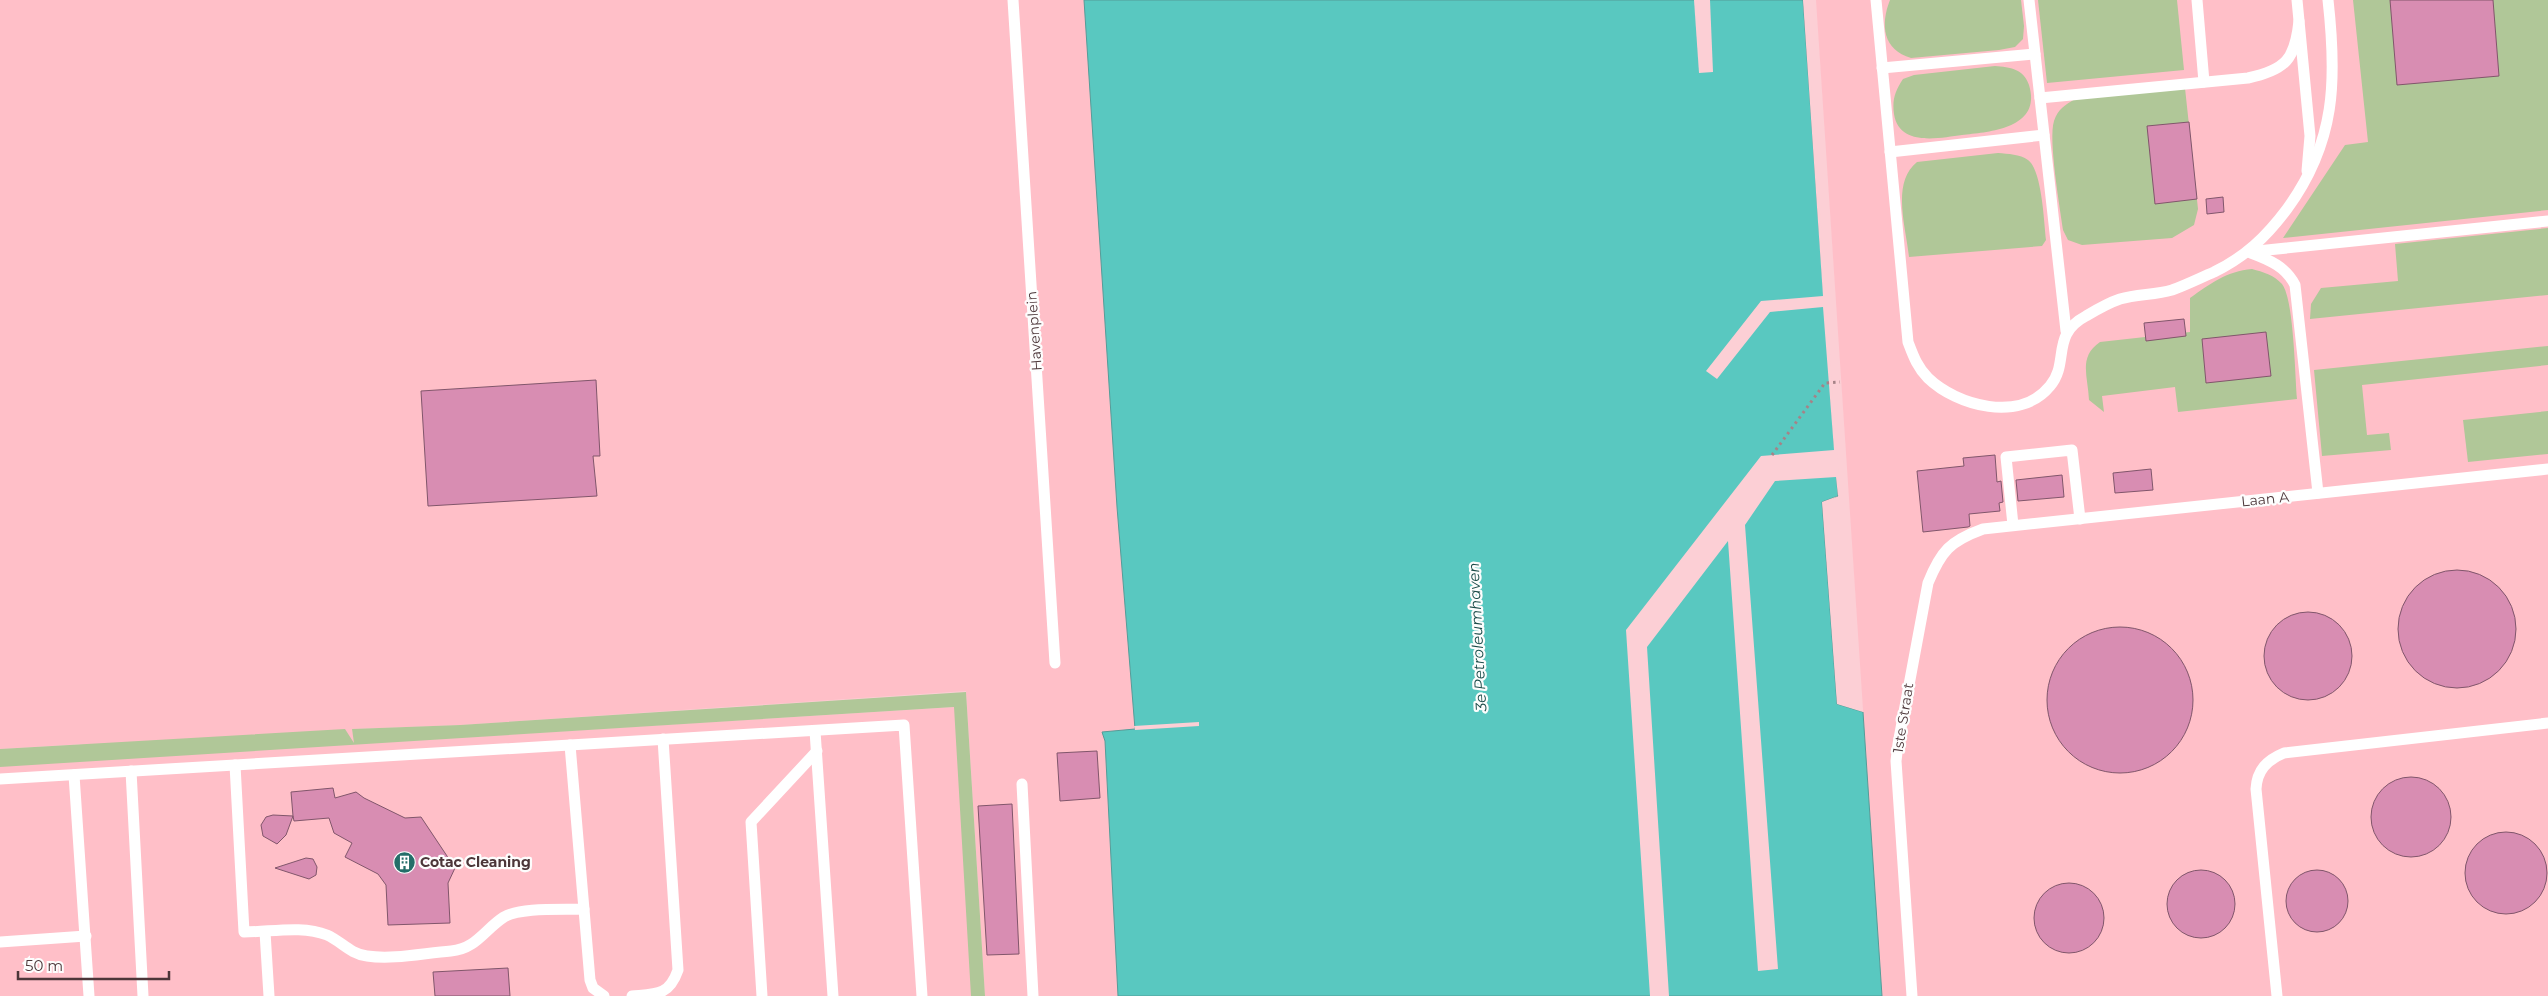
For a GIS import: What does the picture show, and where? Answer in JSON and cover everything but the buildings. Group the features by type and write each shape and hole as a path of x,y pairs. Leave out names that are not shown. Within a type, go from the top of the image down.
{"lane":[{"name":"Havenplein","path":"1013,0 1056,663"},
{"path":"1876,0 1908,342 1915,362 1945,392 1964,401 1983,406 2018,405 2040,397 2051,386 2057,374 2066,331 2029,0"},
{"path":"2196,0 2204,82"},
{"path":"2297,0 2310,136 2306,182"},
{"path":"2066,331 2084,316 2120,299 2171,290 2214,272 2248,252 2270,231 2306,182 2325,137 2332,91 2333,44 2328,0"},
{"path":"2040,98 2262,75 2283,65 2292,56 2299,21"},
{"path":"1882,68 2035,54"},
{"path":"1890,152 2044,135"},
{"path":"2248,252 2546,222"},
{"path":"2248,252 2280,266 2290,275 2295,285 2318,493"},
{"path":"2014,526 2006,457 2072,450 2080,519"},
{"name":"Laan A","path":"1983,529 2548,469"},
{"name":"1ste Straat","path":"1912,996 1896,761 1898,744 1928,583 1936,562 1945,549 1961,537 1983,529"},
{"path":"2277,996 2256,789 2256,776 2267,763 2284,753 2548,723"},
{"path":"0,780 904,725 922,996"},
{"path":"815,731 833,996"},
{"path":"632,996 657,994 667,989 674,981 678,970 663,740"},
{"path":"570,745 590,980 593,988 604,996"},
{"path":"762,996 751,822 817,751"},
{"path":"235,765 244,932 310,930 329,936 347,950 367,956 394,956 454,951 474,944 505,917 517,912 584,909"},
{"path":"131,771 143,996"},
{"path":"74,775 89,996"},
{"path":"1022,784 1033,996"},
{"path":"265,932 269,996"},
{"path":"0,942 86,936"}],"path":[{"path":"1772,455 1825,383 1840,382"}],"shaded area":[{"path":"0,0 1085,0 1117,507 1135,730 1103,733 1105,741 1118,996 985,996 966,691 460,725 352,729 355,744 955,707 972,996 0,996 0,767 83,744 0,749"},
{"path":"1816,0 2548,0 2548,996 1882,996"}],"green space":[{"path":"1890,0 2021,0 2024,26 2023,39 2015,47 1999,50 1911,58 1894,49 1886,35 1885,18"},
{"path":"2038,0 2177,0 2184,70 2047,83"},
{"path":"2353,0 2548,0 2548,210 2283,238 2345,145 2368,142"},
{"path":"1995,66 2016,70 2024,75 2027,80 2031,99 2028,111 2021,119 2011,125 1987,132 1942,138 1912,136 1904,132 1897,125 1893,104 1896,92 1903,79 1914,75"},
{"path":"2185,88 2198,209 2194,225 2172,238 2082,245 2068,240 2063,230 2052,143 2054,121 2060,110 2075,99"},
{"path":"1998,153 2021,157 2028,160 2033,166 2039,185 2043,209 2046,240 2042,246 1909,257 1903,219 1902,193 1904,181 1909,171 1917,162"},
{"path":"2548,228 2548,295 2310,319 2311,304 2321,288 2398,281 2395,244"},
{"path":"2252,269 2275,278 2282,284 2286,292 2295,357 2297,399 2178,412 2175,387 2102,396 2104,412 2089,400 2086,375 2087,361 2093,348 2100,342 2190,332 2190,298 2227,275"},
{"path":"2548,346 2548,365 2362,385 2367,435 2389,433 2391,450 2322,456 2314,370"},
{"path":"2548,411 2548,454 2468,462 2463,420"},
{"path":"966,692 985,996 971,996 954,707 0,767 0,749 345,729 354,743 352,729 460,725"}],"water":[{"name":"3e Petroleumhaven","path":"1084,0 1803,0 1838,496 1822,502 1837,704 1863,712 1882,996 1118,996 1105,741 1102,732 1135,729 1117,507"}],"pier":[{"path":"1694,0 1710,0 1713,72 1699,73"},
{"path":"1803,0 1805,0 1840,495 1825,503 1839,702 1863,709 1863,712 1837,704 1822,502 1838,496 1836,477 1775,481 1745,525 1778,969 1758,971 1728,541 1647,647 1669,996 1650,996 1626,630 1761,456 1834,450 1823,307 1770,312 1717,379 1706,371 1761,301 1823,296"},
{"path":"1199,722 1199,726 1135,730 1134,726"}],"place":[{"name":"Cotac Cleaning","path":"404,862"}]}
